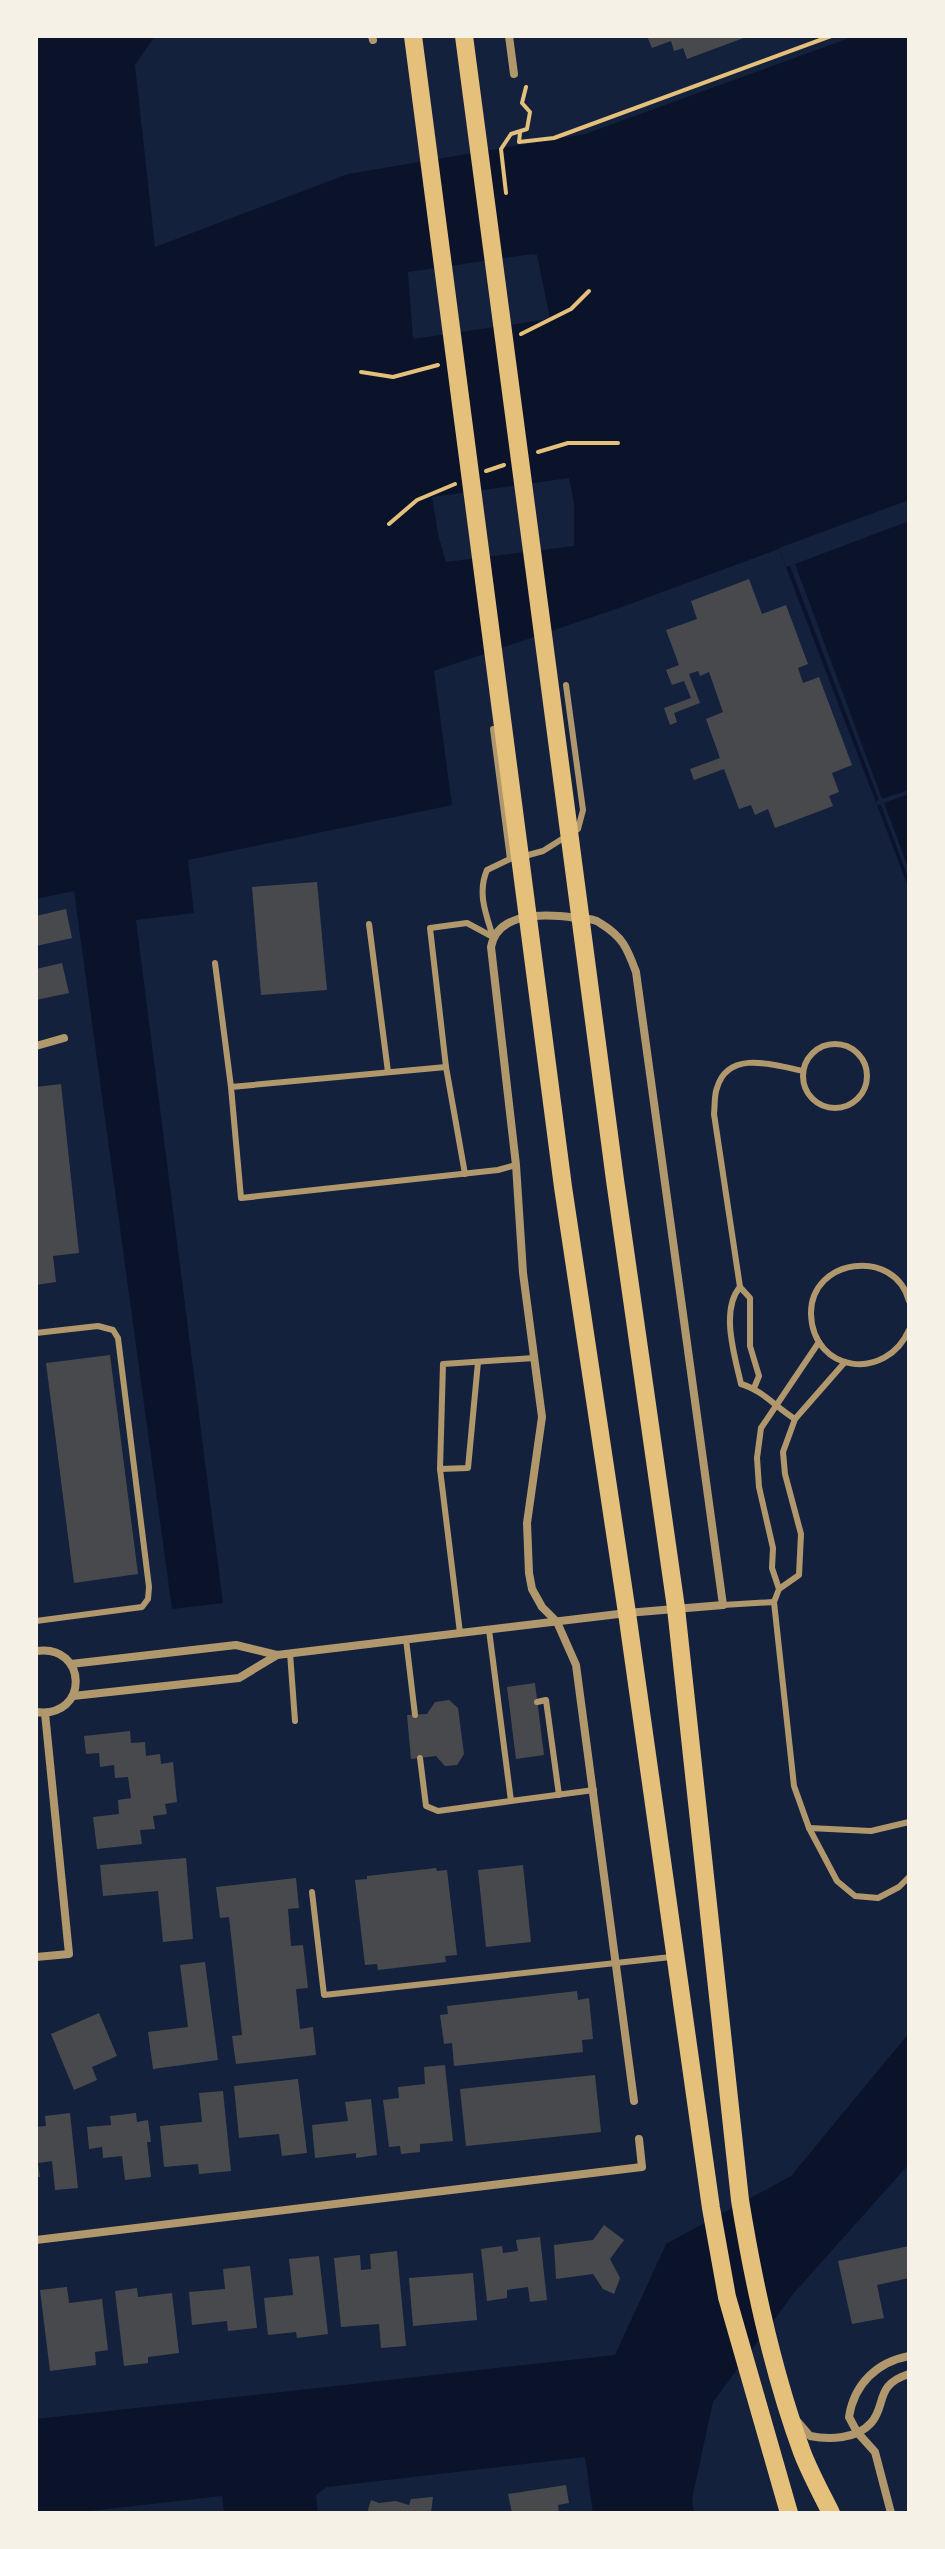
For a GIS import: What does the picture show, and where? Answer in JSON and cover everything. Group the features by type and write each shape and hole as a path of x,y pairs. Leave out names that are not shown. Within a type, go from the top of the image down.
{"main road":[{"path":"413,36 563,1187 711,2208 727,2297 789,2513"},
{"path":"464,36 615,1180 676,1608 740,2200 753,2280 774,2360 802,2453 831,2513"}],"street":[{"path":"509,36 514,74"},
{"path":"73,1696 239,1678 277,1655 290,1653 557,1622 627,1613 723,1605 636,972 624,942 598,920 555,915 518,918 498,930 491,947 516,1165 523,1273 542,1417 527,1523 529,1573 532,1589 542,1607 557,1622 576,1665 634,2101"},
{"path":"36,1046 64,1038"},
{"path":"36,1638 37,1651 56,1652 71,1664 76,1680 73,1696 61,1709 41,1713 69,1954 36,1957"},
{"path":"71,1664 236,1645 277,1655"},
{"path":"36,2240 642,2167 639,2139"},
{"path":"891,2513 875,2452 857,2432 849,2417 855,2390 888,2363 909,2356"},
{"path":"790,2412 810,2436 828,2439 857,2432 873,2422 882,2396 894,2380 909,2374"}],"lane":[{"path":"493,937 481,884 487,870 510,859 543,851 578,829 583,810 566,685"},
{"path":"493,729 510,859"},
{"path":"465,1174 446,1067 430,928 467,923 493,937"},
{"path":"369,924 388,1072"},
{"path":"215,963 241,1198 465,1174 516,1165"},
{"path":"823,1046 845,1046 862,1059 867,1080 858,1099 850,1105 830,1108 821,1105 806,1091 803,1071 814,1052 823,1046"},
{"path":"754,1388 759,1376 750,1346 750,1298 740,1287 714,1114 717,1087 728,1069 743,1062 803,1071"},
{"path":"231,1087 446,1067"},
{"path":"909,1301 899,1281 886,1270 870,1265 853,1265 838,1270 820,1287 811,1310 819,1342 830,1354 845,1362 861,1365 878,1363 892,1355 909,1330"},
{"path":"740,1287 734,1295 731,1317 741,1384 754,1388 775,1407 795,1419"},
{"path":"36,1333 98,1326 113,1330 118,1338 149,1587 148,1599 142,1607 36,1621"},
{"path":"779,1589 772,1568 773,1548 759,1487 757,1458 761,1428 819,1342"},
{"path":"460,1633 440,1469 443,1364 534,1358"},
{"path":"440,1469 468,1468 478,1362"},
{"path":"845,1362 795,1419 783,1452 785,1474 801,1534 799,1575 779,1589 774,1602 794,1786 809,1828 837,1881 855,1896 878,1898 899,1887 909,1877"},
{"path":"723,1605 774,1602"},
{"path":"489,1630 511,1801"},
{"path":"406,1639 415,1715"},
{"path":"290,1653 295,1721"},
{"path":"537,1702 546,1700 559,1795"},
{"path":"499,1706 509,1706"},
{"path":"539,1731 550,1730"},
{"path":"503,1736 513,1735"},
{"path":"420,1758 426,1806 438,1811 594,1790"},
{"path":"809,1828 871,1831 909,1822"},
{"path":"312,1892 324,1995 675,1957"}],"path":[{"path":"520,133 519,142 554,138 831,36"},
{"path":"506,193 501,149 511,134 527,129 530,112 522,103 526,87"},
{"path":"520,334 571,309 589,291"},
{"path":"361,372 393,377 423,371 450,360"},
{"path":"533,454 568,443 618,443"},
{"path":"475,476 504,465"},
{"path":"389,524 417,500 460,482"}],"water":[{"path":"36,36 155,36 135,65 155,247 348,174 585,134 855,36 909,36 909,889 779,549 434,671 452,805 188,860 194,913 136,920 223,1603 172,1609 74,891 36,899"},
{"path":"909,2033 909,2164 794,2293 713,2402 692,2499 694,2513 593,2513 585,2457 327,2487 316,2495 318,2513 224,2513 222,2496 73,2513 36,2513 36,2419 615,2355 666,2244 791,2176"}],"pier":[{"path":"537,255 550,319 413,339 408,272"},
{"path":"569,478 574,503 574,546 446,562 432,497"},
{"path":"909,500 909,521 795,564 882,799 909,790 909,794 884,803 909,870 909,880 881,805 877,805 876,801 879,800 790,566 786,567 779,548"}],"building":[{"path":"647,36 749,36 687,59 683,48 674,51 671,41 652,48"},
{"path":"749,579 762,614 786,605 808,664 798,668 803,683 819,677 852,765 832,773 839,792 829,796 833,806 775,828 768,809 755,815 751,805 739,809 724,769 694,780 690,769 720,758 706,719 723,712 709,672 700,676 698,671 689,674 700,703 674,713 677,722 670,725 664,708 691,698 684,681 672,685 666,670 679,665 666,630 697,619 691,601"},
{"path":"317,882 327,990 261,995 252,887"},
{"path":"66,909 72,938 36,946 36,916"},
{"path":"62,963 69,993 36,1000 36,969"},
{"path":"61,1084 79,1253 53,1256 56,1282 36,1285 36,1087"},
{"path":"110,1355 138,1574 74,1583 46,1363"},
{"path":"535,1683 544,1755 516,1759 507,1687"},
{"path":"449,1700 458,1708 464,1754 457,1765 445,1766 436,1756 411,1759 407,1715 427,1714 435,1702"},
{"path":"130,1731 131,1743 145,1742 146,1756 160,1754 161,1764 173,1762 177,1802 165,1804 167,1814 153,1816 155,1829 140,1830 142,1844 97,1849 93,1817 119,1814 118,1800 131,1798 128,1777 115,1778 114,1765 100,1767 99,1753 86,1754 84,1736"},
{"path":"186,1858 193,1939 163,1942 158,1891 103,1896 100,1865"},
{"path":"523,1865 531,1942 486,1947 478,1870"},
{"path":"436,1868 437,1871 447,1870 457,1955 445,1956 446,1962 378,1970 377,1964 365,1965 355,1880"},
{"path":"296,1878 299,1908 288,1909 291,1946 303,1945 308,1988 296,1989 300,2029 313,2027 316,2055 236,2064 232,2036 242,2035 229,1917 220,1918 216,1887"},
{"path":"205,1962 218,2060 153,2069 148,2032 188,2027 180,1965"},
{"path":"577,1991 578,2000 589,1998 593,2039 582,2040 583,2052 454,2066 452,2043 444,2044 440,2015 448,2014 447,2006"},
{"path":"99,2013 117,2056 92,2067 97,2080 74,2090 51,2034"},
{"path":"445,2065 453,2141 420,2144 420,2152 401,2154 400,2146 389,2147 383,2100 399,2098 398,2087 425,2084 424,2067"},
{"path":"595,2075 601,2132 466,2146 460,2089"},
{"path":"298,2079 307,2153 282,2156 279,2134 239,2138 234,2086"},
{"path":"223,2091 231,2171 199,2174 198,2164 164,2167 160,2126 202,2122 199,2093"},
{"path":"371,2099 377,2155 356,2158 356,2153 315,2158 312,2125 348,2121 345,2102"},
{"path":"70,2113 78,2188 55,2190 52,2161 38,2163 40,2177 36,2177 36,2127 46,2126 45,2116"},
{"path":"136,2113 137,2122 148,2120 151,2177 125,2180 122,2156 103,2158 102,2147 89,2149 87,2127 111,2125 110,2116"},
{"path":"604,2225 624,2240 610,2259 620,2278 614,2294 603,2289 593,2274 556,2279 554,2245 593,2240"},
{"path":"540,2237 547,2300 530,2302 528,2287 507,2290 507,2298 487,2301 481,2249 502,2246 503,2253 518,2251 516,2240"},
{"path":"909,2246 909,2278 877,2285 884,2318 852,2324 838,2261"},
{"path":"397,2251 406,2346 381,2348 379,2324 341,2327 334,2258 360,2255 361,2270 371,2269 370,2254"},
{"path":"319,2256 328,2334 297,2338 296,2332 268,2335 264,2298 293,2295 289,2259"},
{"path":"250,2266 257,2328 228,2331 227,2321 192,2325 189,2292 225,2289 223,2269"},
{"path":"473,2273 477,2320 413,2326 409,2278"},
{"path":"67,2287 69,2303 102,2299 108,2350 95,2352 96,2365 50,2371 40,2290"},
{"path":"137,2288 138,2297 172,2293 179,2353 148,2357 148,2363 124,2366 115,2291"},
{"path":"566,2485 569,2503 558,2505 559,2513 512,2513 508,2494"},
{"path":"433,2497 431,2513 367,2513 371,2500 409,2505 411,2499"}]}
